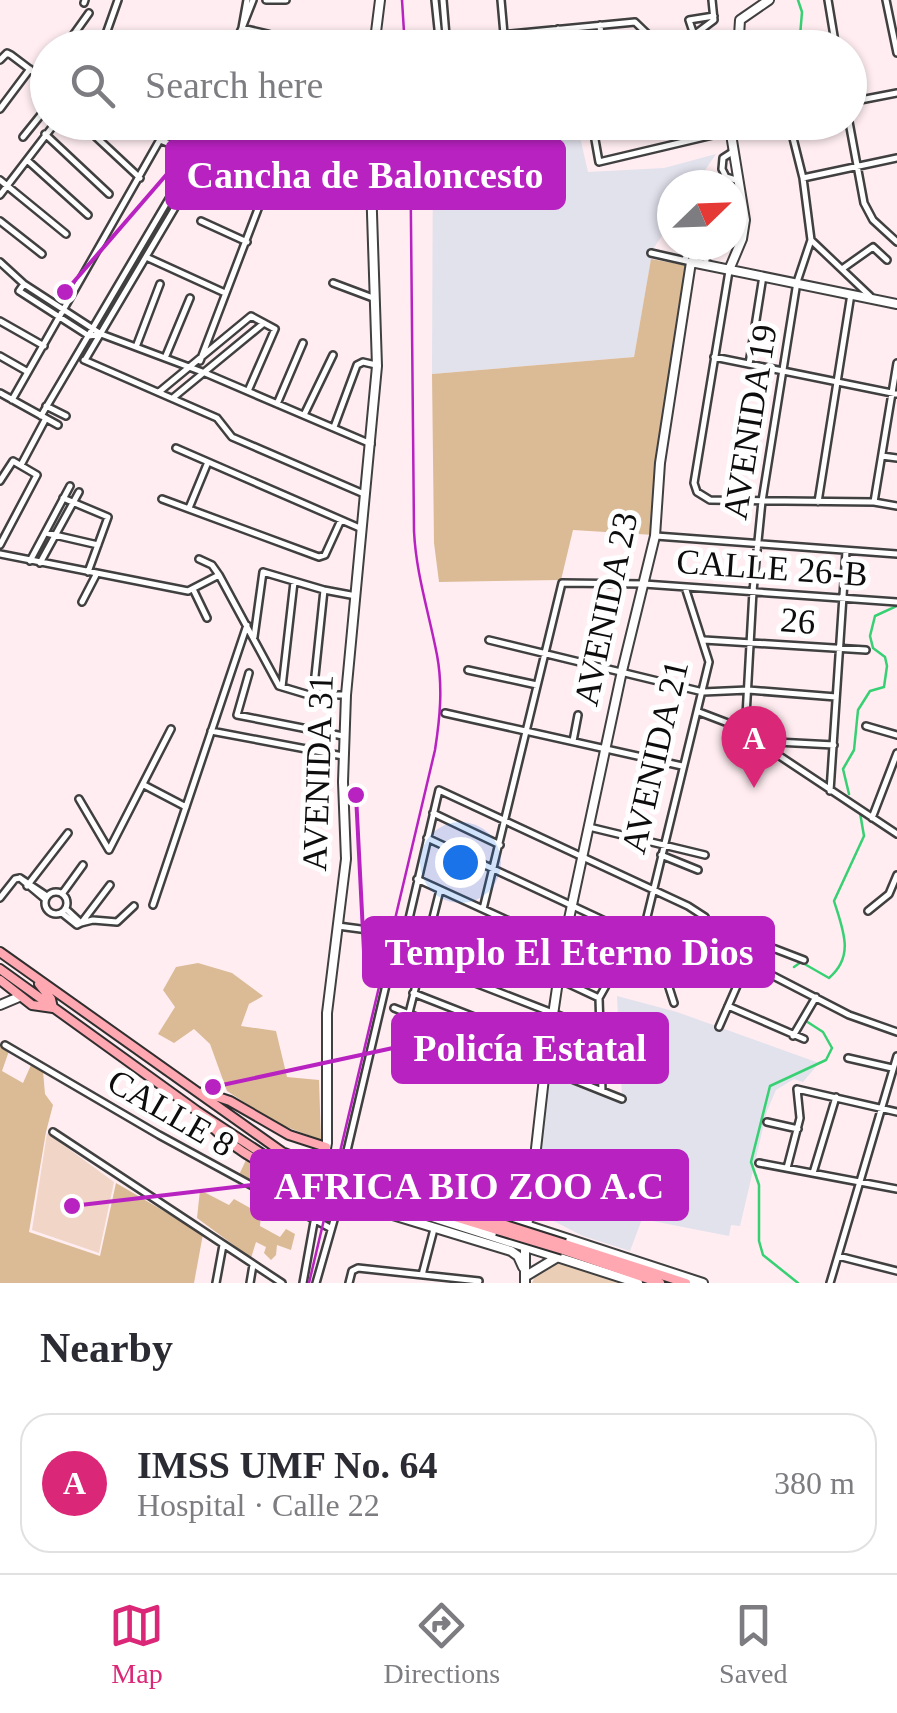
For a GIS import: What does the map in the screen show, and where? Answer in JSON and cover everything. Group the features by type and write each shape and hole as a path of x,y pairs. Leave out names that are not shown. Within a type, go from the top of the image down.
{"main road":[{"path":"0,952 282,1152 354,1183"},
{"path":"0,969 196,1111 274,1161 498,1226 660,1283"},
{"path":"28,972 51,998 53,1008"},
{"path":"0,980 19,997 42,1008 53,1008"},
{"path":"197,1090 230,1101 276,1129 326,1147"},
{"path":"196,1111 248,1157 284,1176 320,1185"},
{"path":"562,1250 686,1283"}],"street":[{"path":"106,30 118,0"},
{"path":"250,0 242,28 251,30"},
{"path":"266,0 286,0"},
{"path":"377,30 380,0"},
{"path":"439,0 442,30"},
{"path":"500,0 504,30"},
{"path":"701,30 714,20 712,0"},
{"path":"739,30 740,20 769,0"},
{"path":"828,0 833,30"},
{"path":"886,0 897,54"},
{"path":"77,30 89,13"},
{"path":"691,30 689,20 714,16"},
{"path":"547,30 636,22 644,30"},
{"path":"600,25 600,30"},
{"path":"0,60 7,54 30,69 0,109"},
{"path":"867,98 897,92"},
{"path":"23,137 30,128"},
{"path":"0,195 41,140"},
{"path":"51,140 109,194"},
{"path":"99,140 140,178"},
{"path":"12,400 160,140 268,183"},
{"path":"248,140 278,153"},
{"path":"200,361 282,140"},
{"path":"317,140 370,168"},
{"name":"AVENIDA 31","path":"320,1185 326,1147 326,1014 346,859 346,695 378,366 370,140"},
{"path":"595,140 599,162 681,140"},
{"path":"732,140 737,170"},
{"name":"AVENIDA 19","path":"745,734 762,501 797,282 811,240 794,140"},
{"path":"853,140 869,214 897,242"},
{"path":"722,170 724,158 734,151"},
{"path":"803,178 897,158"},
{"path":"26,160 88,216"},
{"path":"0,180 66,234"},
{"path":"21,466 46,406 100,334 176,206 170,197 90,336 81,359"},
{"path":"0,221 42,254"},
{"path":"200,221 247,242"},
{"path":"811,240 873,298"},
{"path":"842,268 870,248 887,260"},
{"path":"651,254 897,304"},
{"path":"146,258 225,294"},
{"path":"705,264 706,260"},
{"path":"733,260 694,483 698,492 710,500 874,502 897,506"},
{"name":"AVENIDA 23","path":"570,906 655,536 660,463 688,261"},
{"path":"0,262 24,284 100,334 205,373 371,444"},
{"path":"749,364 763,276"},
{"path":"24,284 21,294 90,336 100,334"},
{"path":"136,347 160,284"},
{"path":"333,284 376,299"},
{"path":"818,502 851,294"},
{"path":"165,358 190,298"},
{"path":"159,392 250,316 274,327 248,392"},
{"path":"0,320 44,346"},
{"path":"174,397 266,322"},
{"path":"277,404 303,343"},
{"path":"304,415 333,355"},
{"path":"0,356 28,372"},
{"path":"714,358 895,394"},
{"path":"81,359 174,397 217,418 232,437 367,495"},
{"path":"874,502 895,394 897,363"},
{"path":"334,428 357,364 378,366"},
{"path":"0,393 58,425"},
{"path":"46,406 66,416"},
{"path":"176,448 362,529"},
{"path":"882,456 897,458"},
{"path":"0,481 11,462 37,476 0,545"},
{"path":"189,508 208,462"},
{"path":"30,560 70,486"},
{"path":"40,562 78,492"},
{"path":"63,498 108,517 88,573"},
{"path":"162,499 322,558 340,520"},
{"path":"46,533 98,545"},
{"path":"655,536 897,554"},
{"path":"830,791 846,551"},
{"path":"0,554 188,591 219,575"},
{"path":"199,559 212,564 282,688 346,695"},
{"path":"254,638 263,572 356,596"},
{"path":"82,602 96,575"},
{"path":"282,688 294,582"},
{"name":"CALLE 26-B","path":"545,653 562,583 644,584 897,602"},
{"name":"AVENIDA 21","path":"674,1004 647,917 710,662 684,587"},
{"path":"194,590 207,618"},
{"path":"313,694 324,590"},
{"path":"153,905 247,624"},
{"path":"488,640 703,692 748,690 836,697"},
{"name":"26","path":"704,640 866,650"},
{"path":"483,909 545,653"},
{"path":"468,670 537,684"},
{"path":"249,673 236,716 344,736"},
{"path":"699,712 733,725 897,834"},
{"path":"445,713 682,766"},
{"path":"573,741 578,716"},
{"path":"866,726 897,735"},
{"path":"80,798 108,850 172,729"},
{"path":"212,731 343,756"},
{"path":"756,741 834,745"},
{"path":"872,818 897,753"},
{"path":"144,785 186,807"},
{"path":"346,1155 398,934 408,923 439,790 653,888 705,918 726,951 850,1014 897,1032"},
{"path":"433,814 500,846"},
{"path":"589,826 705,855"},
{"path":"29,884 68,833"},
{"path":"427,838 687,957 726,951"},
{"path":"661,855 698,870"},
{"path":"62,894 83,865"},
{"path":"868,911 890,894 897,874"},
{"path":"0,898 14,879 20,878 46,898 48,911 54,915 64,911"},
{"path":"416,879 613,970 599,998 602,1090"},
{"path":"81,923 110,885"},
{"path":"408,1013 440,890"},
{"path":"46,898 55,892 62,894 66,900 64,911"},
{"path":"64,911 81,923 117,922 134,906"},
{"path":"525,1280 545,1068 570,906"},
{"path":"432,920 599,998"},
{"path":"719,1027 764,924"},
{"path":"338,926 398,934"},
{"path":"757,942 804,960"},
{"path":"421,962 599,1031"},
{"path":"413,993 602,1067"},
{"path":"0,1005 19,997"},
{"path":"793,1036 816,997"},
{"path":"728,1006 804,1039"},
{"path":"394,1008 622,1099"},
{"name":"CALLE 8","path":"5,1045 330,1228"},
{"path":"830,1283 897,1056"},
{"path":"848,1058 892,1068"},
{"path":"787,1168 798,1129 797,1090 897,1112"},
{"path":"813,1173 836,1097"},
{"path":"767,1122 798,1129"},
{"path":"53,1132 282,1283"},
{"path":"759,1164 897,1189"},
{"path":"354,1183 380,1182 703,1283"},
{"path":"354,1183 370,1198 529,1247 562,1250 638,1283"},
{"path":"320,1185 340,1200 511,1251 521,1259 525,1280"},
{"path":"316,1283 340,1200"},
{"path":"422,1275 434,1229 425,1215"},
{"path":"304,1283 314,1222"},
{"path":"451,1234 460,1226"},
{"path":"216,1283 223,1245"},
{"path":"525,1280 562,1250"},
{"path":"838,1256 897,1271"},
{"path":"250,1283 253,1265"},
{"path":"349,1283 354,1269 479,1281"}],"shaded area":[{"path":"433,140 581,140 588,172 664,168 716,154 705,170 657,170 657,243 634,357 432,374"},
{"path":"651,259 689,266 654,535 573,530 561,580 439,582 434,543 432,374 634,357"},
{"path":"198,963 232,973 263,996 249,1004 241,1026 276,1031 287,1077 319,1080 321,1140 276,1123 227,1091 210,1044 194,1029 174,1043 158,1034 175,1007 163,990 176,967"},
{"path":"617,996 677,1012 819,1063 803,1082 794,1079 776,1090 767,1111 740,1226 731,1225 729,1236 642,1219 630,1251 583,1236 538,1213 535,1206 548,1072 622,1098"},
{"path":"0,1045 9,1051 2,1071 23,1083 31,1065 43,1071 45,1094 53,1105 29,1232 100,1256 116,1183 203,1234 194,1283 0,1283"},
{"path":"47,1133 114,1182 99,1253 32,1230"},
{"path":"246,1160 283,1180 322,1193 315,1218 238,1177"},
{"path":"200,1190 229,1205 234,1199 261,1214 260,1226 280,1237 286,1229 295,1234 291,1250 277,1245 271,1260 264,1253 266,1247 256,1242 251,1258 197,1218"},
{"path":"555,1262 627,1283 532,1283 537,1272"}],"waterway":[{"path":"798,0 800,30"},
{"path":"849,794 843,769 854,750 858,710 870,691 884,687 885,657 873,648 870,636 875,616 897,606"},
{"path":"794,967 801,962 829,978 842,961 845,942 834,901 864,836 860,813"},
{"path":"798,1283 763,1255 759,1241 759,1185 751,1162 770,1086 826,1060 832,1048 823,1032 806,1021"}],"railway":[{"path":"402,0 404,30"},
{"path":"309,1283 435,750 439,714 439,667 414,531 410,140"}],"place":[{"name":"Cancha de Baloncesto","path":"65,292"},
{"name":"IMSS UMF No. 64","path":"754,788"},
{"name":"Templo El Eterno Dios","path":"356,795"},
{"name":"Policía Estatal","path":"213,1087"},
{"name":"AFRICA BIO ZOO A.C","path":"72,1206"}]}
